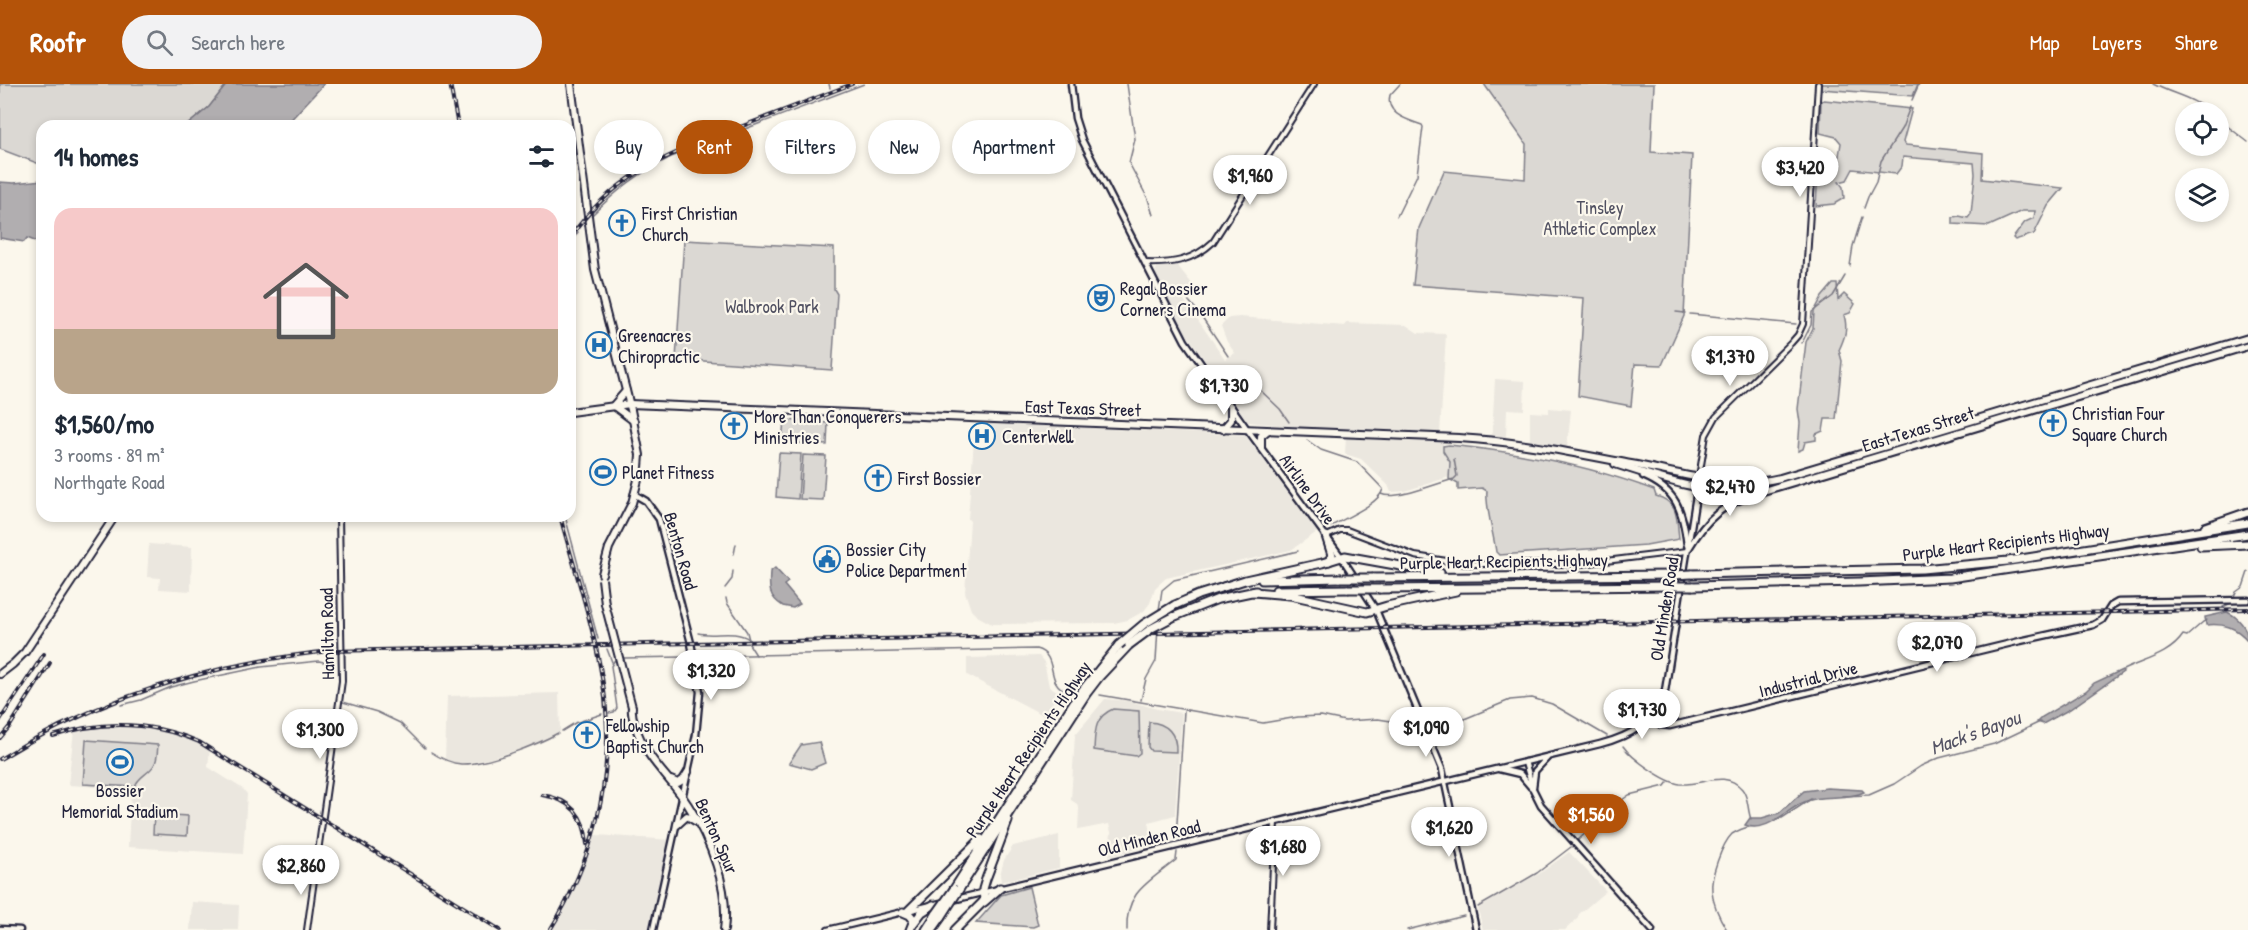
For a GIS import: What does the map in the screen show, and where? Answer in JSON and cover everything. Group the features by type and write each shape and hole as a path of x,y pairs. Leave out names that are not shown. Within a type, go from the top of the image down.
{"highway":[{"path":"2177,535 2248,513"},
{"name":"Purple Heart Recipients Highway","path":"957,888 994,825 1082,690 1119,645 1144,624 1175,605 1223,587 1268,579 1673,575 1922,569 2008,561 2248,523"},
{"name":"Purple Heart Recipients Highway","path":"926,930 939,915 1014,805 1089,689 1129,645 1152,628 1210,601 1253,592 1348,589 1693,586 1950,578 2248,534"},
{"path":"1322,563 1330,560 1332,555 1326,536"},
{"path":"2172,547 2248,544"},
{"path":"1223,587 1348,556 1438,573 1472,576"},
{"path":"1253,592 1290,596 1367,612 1457,591 1496,588"},
{"path":"983,902 986,879 1014,805"},
{"path":"912,927 912,916 906,912 925,896 994,825"},
{"path":"986,879 989,886 1000,888"},
{"path":"955,930 1000,888"},
{"path":"912,927 929,906 923,900 925,896"},
{"name":"Purple Heart Recipients Highway","path":"932,930 939,915"}],"main road":[{"path":"571,84 576,120"},
{"name":"Airline Drive","path":"1071,84 1075,118 1082,140 1185,341 1342,558 1376,610 1438,757 1476,930"},
{"path":"576,123 595,270 639,442 640,465 633,496"},
{"name":"East Texas Street","path":"576,411 630,404 1477,439 1750,484 1780,478 2248,338"},
{"name":"East Texas Street","path":"1594,458 1663,479 1697,486 1741,493 1776,488 2248,346"},
{"path":"626,391 639,401 655,405"},
{"path":"626,391 613,406 634,421"},
{"path":"634,421 639,410 655,405"},
{"path":"1222,429 1231,420 1231,407"},
{"path":"1261,448 1261,436 1270,430"},
{"path":"1610,463 1651,479 1671,495 1683,518 1687,551"},
{"name":"Old Minden Road","path":"828,930 1623,738 1651,717 1666,687 1699,477"},
{"path":"1687,551 1707,521 1724,508 1744,498 1776,488"},
{"name":"Benton Spur","path":"633,496 628,501 606,546 601,563 605,604 635,718 655,764 683,797 699,825 723,886 726,907 724,930"},
{"name":"Benton Road","path":"633,496 646,501 659,519 698,675 699,723 653,930"},
{"path":"0,674 25,652 111,522"},
{"name":"Industrial Drive","path":"1651,717 1661,725 1670,726 2089,626 2100,621 2110,607 2117,602 2248,600"},
{"path":"1533,789 1536,769 1550,756"},
{"path":"1526,762 1533,789"},
{"path":"1496,769 1520,774 1533,789 1546,812 1652,930"},
{"path":"667,778 678,783 688,772"},
{"path":"677,825 687,816 699,825"},
{"path":"0,929 20,930"}],"street":[{"path":"1144,262 1179,262 1198,254 1213,242 1314,84"},
{"path":"1699,477 1704,444 1712,422 1798,335 1805,313 1818,84"},
{"name":"Hamilton Road","path":"307,930 342,681 339,522"},
{"path":"1326,536 1340,530 1347,530 1415,556 1441,562 1474,565 1588,563 1687,551"},
{"path":"1270,930 1275,822"}],"shaded area":[{"path":"227,84 324,84 291,120 193,120 209,107"},
{"path":"36,181 36,242 27,238 24,242 0,238 0,182"},
{"path":"1177,265 1197,290 1182,297 1225,359 1235,353 1227,342 1221,326 1229,318 1345,326 1346,323 1406,325 1418,333 1446,334 1440,433 1297,427 1248,422 1186,333 1155,274 1157,267"},
{"path":"1495,379 1525,381 1524,410 1507,409 1506,438 1492,434"},
{"path":"1549,408 1571,410 1567,448 1530,441 1530,412 1549,413"},
{"path":"977,423 1245,435 1317,532 1291,550 1166,578 1155,588 1150,603 1144,611 1128,620 1114,623 992,624 971,610 965,592 970,521 968,519"},
{"path":"1346,437 1443,441 1443,451 1450,462 1449,477 1405,491 1391,492 1388,485 1361,459 1345,454"},
{"path":"149,544 192,547 191,591 159,589 160,578 147,577"},
{"path":"775,568 788,582 784,585 800,604 793,608 778,603 772,595 770,572"},
{"path":"2227,612 2242,624 2248,641 2239,632 2229,627 2206,625 2205,617"},
{"path":"1039,656 1044,662 1049,686 1057,691 1045,716 967,675 967,658"},
{"path":"2122,670 2123,672 2070,709 2043,724 2037,722 2086,691 2094,683"},
{"path":"559,693 560,732 539,743 482,761 463,764 445,760 447,696"},
{"path":"1105,699 1130,701 1182,713 1175,815 1149,822 1153,845 1109,856 1111,832 1109,824 1078,830 1079,808 1071,800 1075,735"},
{"path":"99,725 151,727 181,735 210,748 208,767 243,789 247,794 243,854 128,847 131,789 68,785 74,730"},
{"path":"1827,788 1864,792 1857,795 1808,801 1760,827 1745,825 1750,818 1762,818 1779,813 1804,791"},
{"path":"1059,835 1059,868 1001,882 1000,875 1004,860 1013,846"},
{"path":"592,836 673,840 653,930 550,930 575,884"},
{"path":"1569,852 1606,891 1579,914 1565,930 1483,930 1478,909 1505,891 1539,874"},
{"path":"192,902 239,905 238,930 190,930"}],"green space":[{"path":"0,84 227,84 209,107 193,120 36,120 36,163 0,149"},
{"name":"Tinsley Athletic Complex","path":"1484,84 1654,84 1651,152 1692,155 1684,316 1662,365 1635,364 1631,406 1578,396 1584,298 1413,285 1419,228 1444,171 1525,179 1526,144"},
{"path":"1821,84 1918,84 1913,96 1821,89"},
{"path":"1821,101 1912,109 1903,142 1906,145 1983,153 1982,179 2063,188 2048,206 2034,234 2015,240 2013,238 2025,222 2034,218 2035,211 2022,211 1989,226 1953,224 1953,217 1968,218 1971,214 1974,163 1903,157 1902,166 1896,174 1853,169 1847,180 1839,182 1843,187 1844,198 1834,204 1816,206 1819,153 1825,154 1833,162 1839,156 1841,143 1836,137 1820,133"},
{"name":"Walbrook Park","path":"684,240 834,248 834,289 837,294 832,370 676,359"},
{"path":"1833,284 1837,284 1838,300 1844,294 1855,304 1850,313 1844,315 1846,329 1839,350 1842,361 1836,419 1825,419 1823,431 1816,434 1816,440 1805,442 1803,449 1798,451 1800,423 1798,409 1806,342 1813,328 1814,312 1822,297"},
{"path":"784,420 828,423 827,445 782,442"},
{"path":"1443,446 1502,451 1553,461 1604,473 1654,490 1656,496 1663,498 1672,506 1677,517 1679,539 1646,545 1499,555 1496,552 1490,521 1487,491 1482,488 1458,490 1458,484 1449,479 1450,462 1443,451"},
{"path":"779,453 801,454 798,499 776,497"},
{"path":"803,455 826,456 823,500 800,499"},
{"path":"1113,709 1139,711 1140,753 1136,756 1094,750 1095,731 1099,721 1102,716"},
{"path":"1149,722 1166,727 1170,731 1175,740 1176,752 1151,751 1148,747"},
{"name":"Bossier Memorial Stadium","path":"86,740 158,745 156,760 135,787 83,784"},
{"path":"819,742 825,763 811,769 789,763 801,745"},
{"path":"154,814 188,816 187,836 153,834"},
{"path":"1029,887 1038,925 1033,927 976,923 1001,895"}],"waterway":[{"path":"829,84 830,88"},
{"path":"593,214 629,182 671,157 864,84"},
{"path":"1127,84 1135,139 1129,163 1148,199 1153,215"},
{"path":"1397,216 1417,175 1423,127 1394,112 1391,107 1390,95 1400,84"},
{"path":"1912,100 1919,84"},
{"name":"Mack's Bayou","path":"2153,84 2195,102"},
{"path":"1864,208 1876,182 1881,161 1902,128 1910,107"},
{"name":"Mack's Bayou","path":"2229,127 2248,142"},
{"path":"1850,266 1853,246 1862,217"},
{"path":"1802,343 1811,325 1812,312 1833,296 1845,276"},
{"path":"1188,300 1228,356"},
{"path":"1676,312 1685,313"},
{"path":"1690,314 1796,324"},
{"path":"1258,388 1280,409 1289,422"},
{"path":"1307,440 1321,450 1357,462 1383,489 1375,501 1368,506 1328,528"},
{"path":"1381,494 1388,496 1406,493 1454,479 1457,476 1454,459"},
{"path":"567,522 598,639"},
{"path":"734,554 736,544"},
{"path":"1159,610 1162,590 1174,580 1298,551"},
{"path":"725,588 732,579 733,571"},
{"name":"Mack's Bayou","path":"2224,612 2223,607 2231,603 2236,592 2243,587 2248,572"},
{"path":"726,598 747,632 749,640"},
{"name":"Mack's Bayou","path":"2123,670 2171,648 2183,635 2187,636 2207,620"},
{"path":"1141,700 1146,679 1156,661 1158,627"},
{"path":"698,633 737,634 749,639"},
{"path":"749,644 756,655"},
{"path":"607,649 612,662"},
{"path":"703,656 1036,649 1048,657 1056,682 1067,691"},
{"path":"623,658 685,657"},
{"path":"609,713 614,712 617,708 611,666 618,659"},
{"path":"121,705 141,700 171,687 261,667 319,661 328,663 333,668"},
{"path":"1100,695 1263,723 1321,716 1345,721 1378,719 1417,725 1457,722 1510,700 1532,698 1552,704 1607,736"},
{"path":"343,702 377,712 400,723 425,748"},
{"path":"1176,839 1184,711"},
{"path":"562,731 575,723 602,714"},
{"name":"Mack's Bayou","path":"1842,796 1869,795 1894,784 1921,766 1939,758 1994,744 2040,722"},
{"path":"431,752 453,763 471,763 511,753 558,733"},
{"path":"1623,746 1649,769 1680,784 1720,779 1735,783 1746,796 1751,819"},
{"path":"1578,840 1629,795 1665,786 1668,782"},
{"name":"Mack's Bayou","path":"1776,819 1782,818 1811,799"},
{"name":"Mack's Bayou","path":"1727,930 1714,901 1713,878 1728,839 1732,834 1749,827"},
{"path":"1478,907 1537,873 1571,847"},
{"path":"1127,930 1127,917 1135,897 1148,882 1176,860 1177,852"},
{"path":"1407,930 1464,916"}],"railway":[{"path":"450,84 457,120"},
{"path":"576,230 605,197 646,168 691,147 852,84"},
{"path":"550,930 565,904 589,848 603,789 607,728 602,676 592,630 562,522"},
{"path":"0,759 77,718 159,686 243,664 330,651 2248,609"},
{"path":"0,720 44,654"},
{"path":"0,738 50,663"},
{"path":"53,736 90,727 126,725 163,730 199,742 500,930"},
{"path":"542,795 561,800 574,810 583,825 587,844"}],"place":[{"name":"First Christian Church","path":"622,223"},
{"name":"Regal Bossier Corners Cinema","path":"1101,298"},
{"name":"Greenacres Chiropractic","path":"599,345"},
{"name":"Christian Four Square Church","path":"2053,423"},
{"name":"More Than Conquerers Ministries","path":"734,426"},
{"name":"CenterWell","path":"982,436"},
{"name":"Planet Fitness","path":"603,472"},
{"name":"First Bossier","path":"878,478"},
{"name":"Bossier City Police Department","path":"827,559"},
{"name":"Fellowship Baptist Church","path":"587,735"},
{"name":"Bossier Memorial Stadium","path":"120,762"}]}
